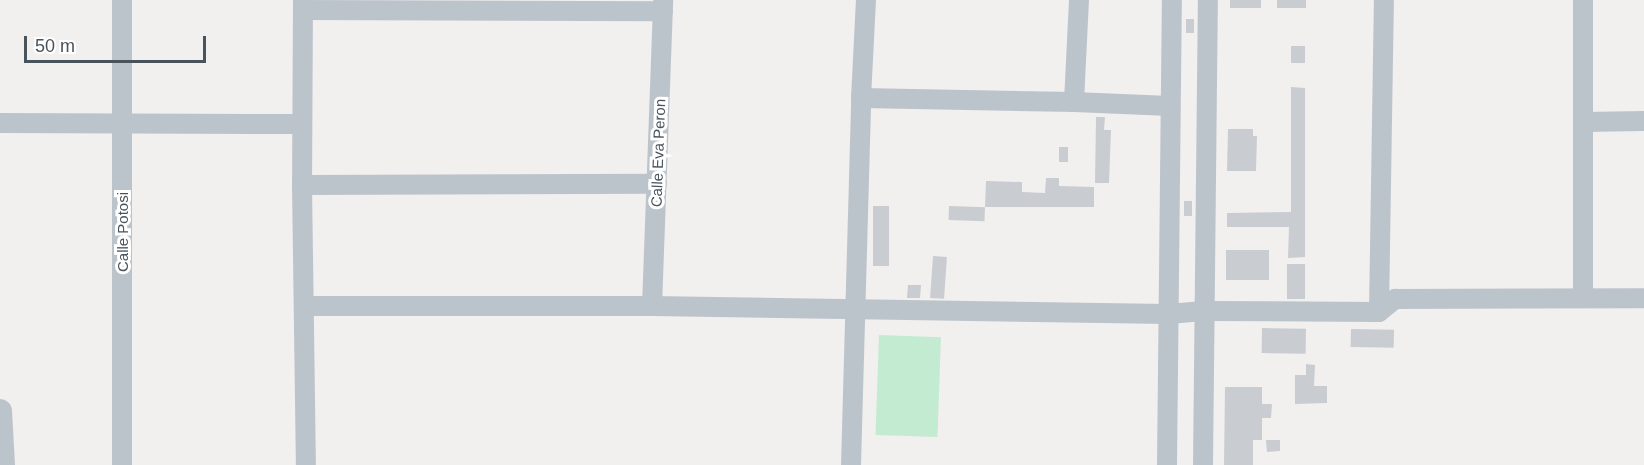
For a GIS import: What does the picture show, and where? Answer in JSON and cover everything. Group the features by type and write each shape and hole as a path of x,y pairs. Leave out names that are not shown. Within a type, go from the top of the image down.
{"street":[{"name":"Calle Potosi","path":"122,0 124,124 122,465"},
{"path":"851,465 854,309 866,0"},
{"path":"1074,102 1079,0"},
{"path":"1167,465 1172,0"},
{"path":"1203,465 1208,0"},
{"path":"1379,312 1384,0"},
{"path":"1583,0 1583,298"},
{"path":"306,465 302,185 303,5 663,5"},
{"name":"Calle Eva Peron","path":"652,306 663,5"},
{"path":"861,98 1170,106"},
{"path":"1584,122 1644,121"},
{"path":"0,123 302,124"},
{"path":"302,185 657,184"},
{"path":"304,306 652,306 1169,314 1206,311 1379,312 1395,299 1644,298"},
{"path":"0,411 3,465"}],"green space":[{"path":"879,335 941,337 937,437 876,435"}],"building":[{"path":"1230,0 1261,0 1261,8 1230,8"},
{"path":"1277,0 1306,0 1306,8 1277,8"},
{"path":"1186,19 1194,19 1194,33 1186,33"},
{"path":"1291,46 1305,46 1305,63 1291,63"},
{"path":"1291,87 1305,88 1305,257 1288,258 1289,227 1227,227 1227,213 1291,212"},
{"path":"1096,117 1105,117 1104,130 1111,130 1109,183 1095,183"},
{"path":"1228,129 1253,129 1253,136 1257,136 1256,171 1227,171"},
{"path":"1059,147 1068,147 1068,162 1059,162"},
{"path":"1046,178 1059,178 1059,186 1094,187 1094,207 985,207 986,181 1022,182 1022,192 1045,193"},
{"path":"1184,201 1192,201 1192,216 1184,216"},
{"path":"873,206 889,206 889,266 873,266"},
{"path":"949,206 985,207 984,221 949,220"},
{"path":"1226,250 1269,250 1269,280 1226,280"},
{"path":"933,256 947,257 944,299 930,298"},
{"path":"1287,264 1305,264 1305,299 1287,299"},
{"path":"908,285 921,285 920,298 907,298"},
{"path":"1262,328 1306,329 1306,354 1262,353"},
{"path":"1351,329 1394,330 1394,348 1351,347"},
{"path":"1306,364 1315,365 1314,386 1327,386 1327,403 1295,404 1295,375 1306,375"},
{"path":"1225,387 1262,387 1262,404 1272,404 1271,418 1262,418 1262,440 1253,440 1253,465 1224,465"},
{"path":"1266,440 1280,440 1280,451 1267,452"}]}
